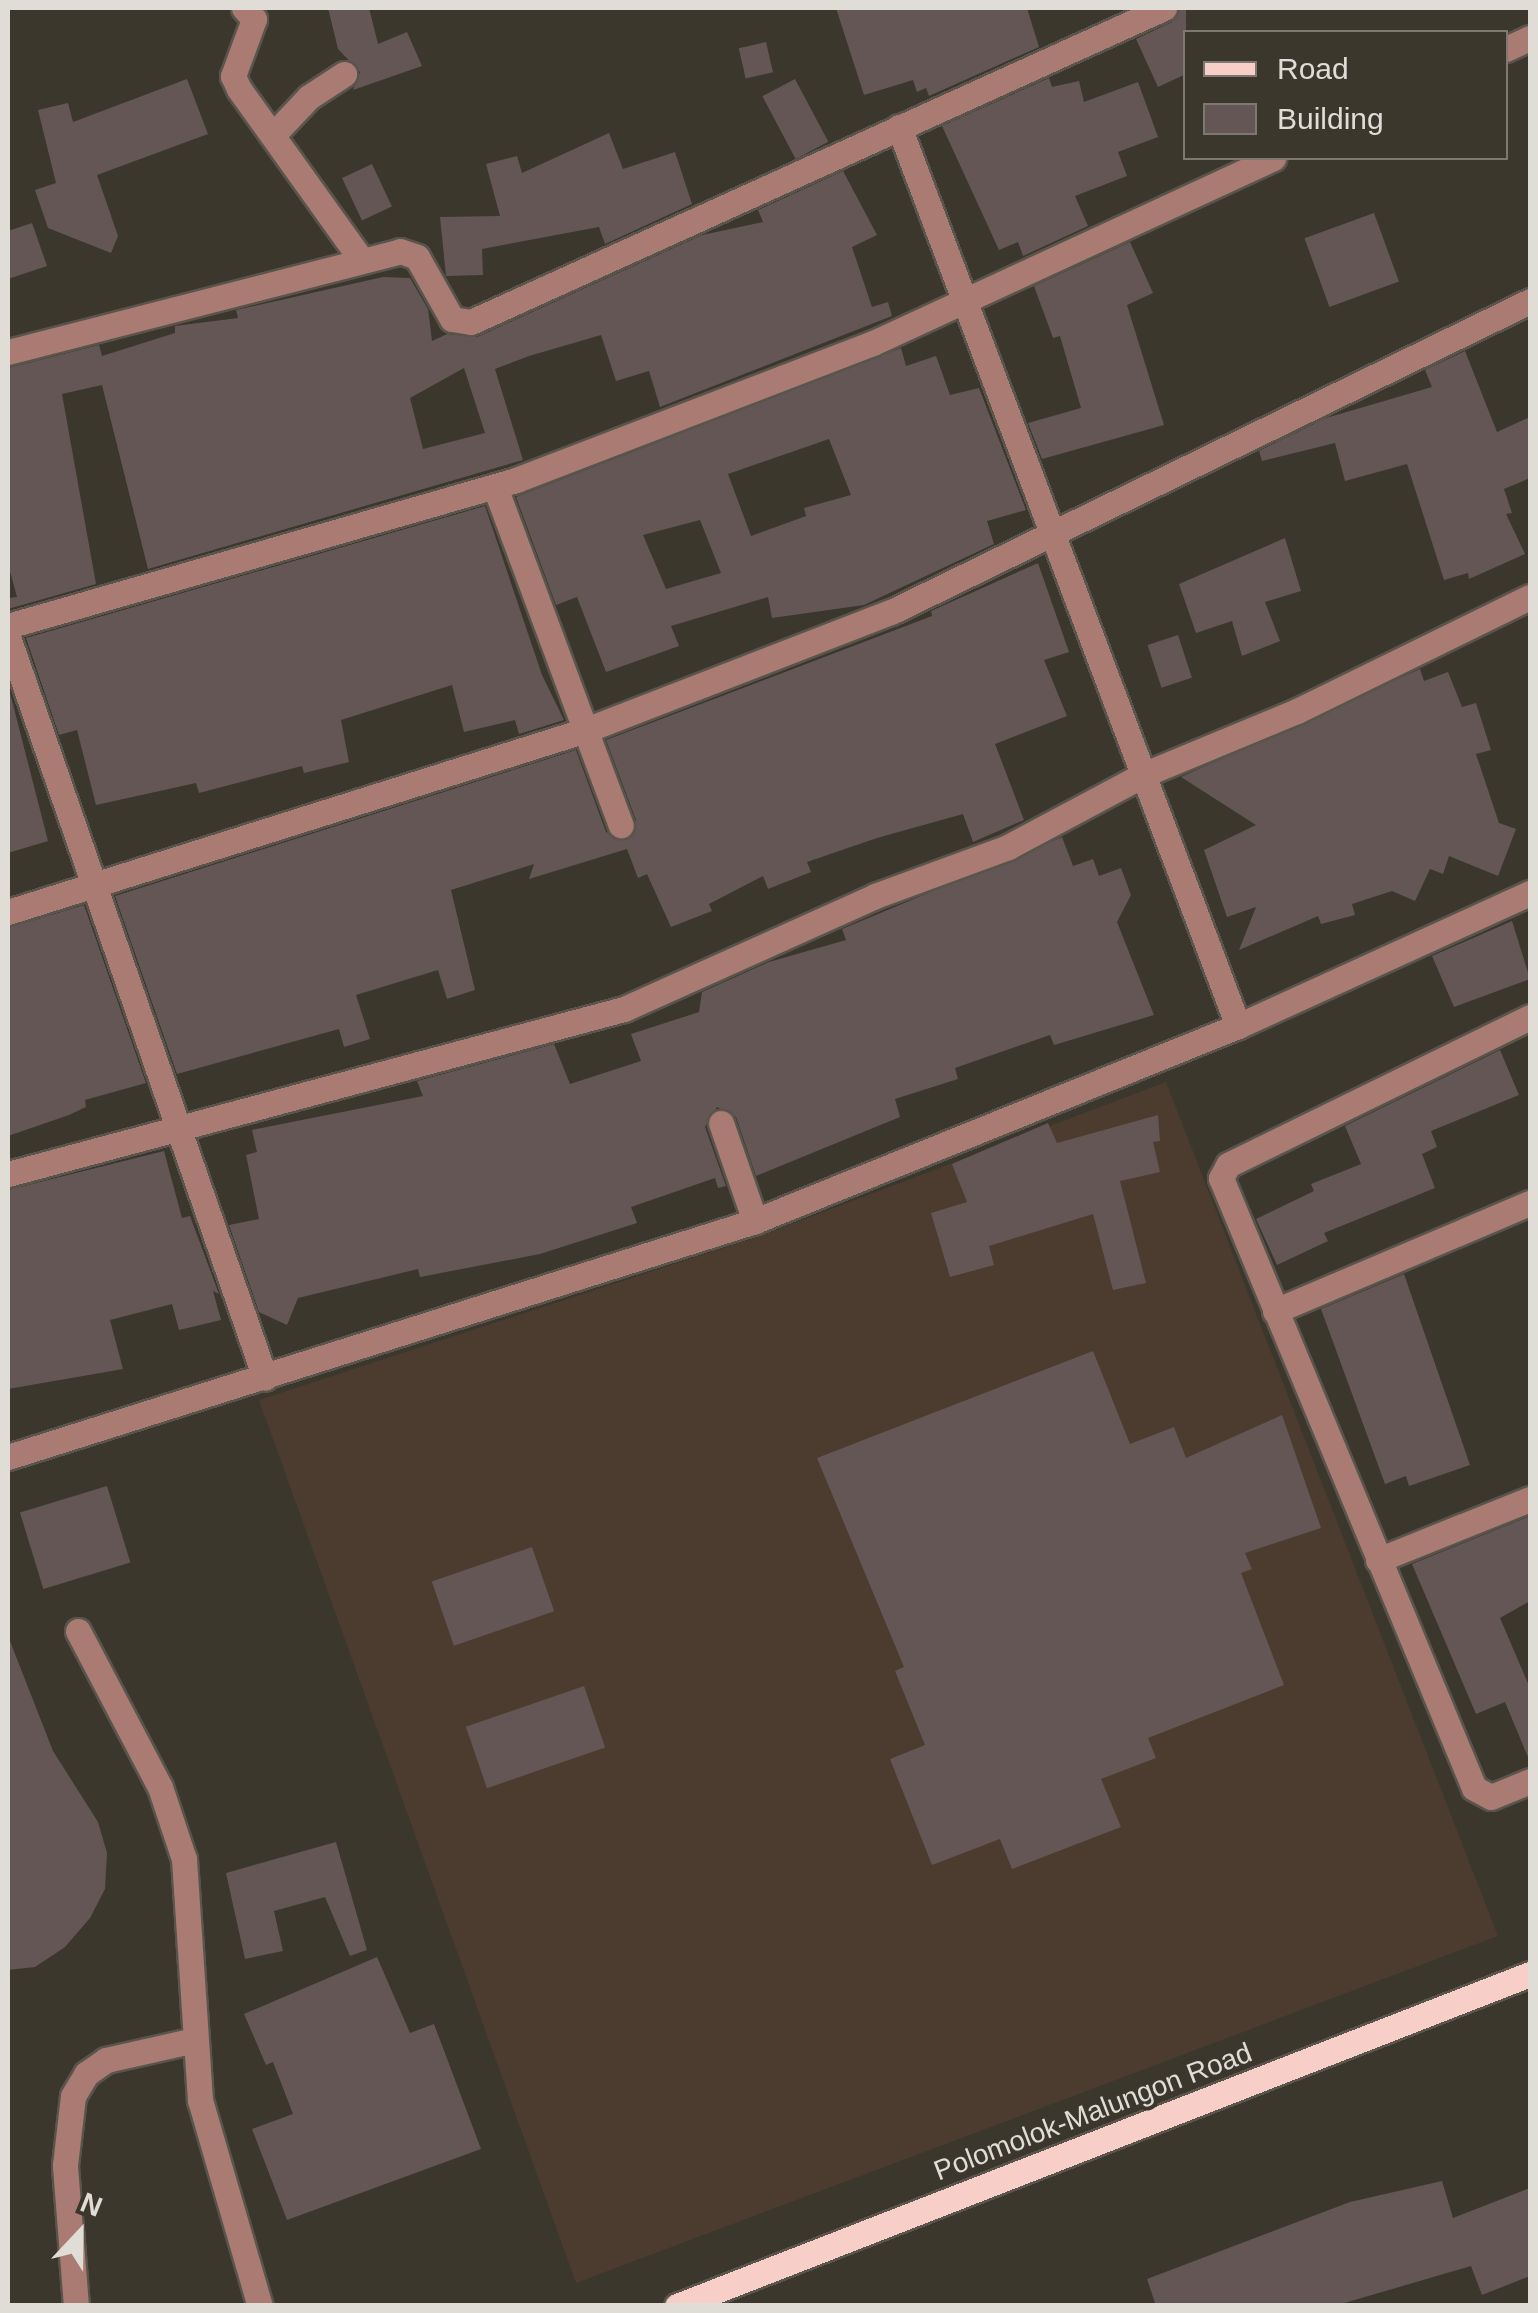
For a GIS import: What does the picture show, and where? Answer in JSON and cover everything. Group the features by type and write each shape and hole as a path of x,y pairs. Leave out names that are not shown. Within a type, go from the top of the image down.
{"main road":[{"name":"Polomolok-Malungon Road","path":"677,2306 1530,1974"}],"street":[{"path":"244,8 254,19 233,76 362,260"},
{"path":"8,352 362,260 412,253 446,313 471,322 1164,8"},
{"path":"274,134 309,97 344,74"},
{"path":"899,127 1050,538 1145,774 1238,1026"},
{"path":"8,626 495,487 873,343 1269,160"},
{"path":"8,912 586,730 891,612 1050,538 1530,300"},
{"path":"495,487 621,825"},
{"path":"8,1174 180,1124 624,1009 875,896 1008,846 1145,774 1313,703 1530,597"},
{"path":"8,637 265,1378"},
{"path":"8,1457 756,1221 1238,1026 1530,893"},
{"path":"1530,1017 1224,1168 1222,1184 1476,1792 1492,1797 1530,1781"},
{"path":"720,1123 756,1221"},
{"path":"1275,1311 1530,1203"},
{"path":"1378,1560 1530,1499"},
{"path":"78,1631 160,1787 184,1859 195,2040 212,2152 260,2306"},
{"path":"76,2306 65,2164 73,2096 86,2074 106,2060 195,2040"}],"shaded area":[{"path":"1166,1082 1498,1936 576,2283 259,1400 760,1236"}],"building":[{"path":"328,8 369,8 378,44 407,32 422,66 353,90 360,72 338,49"},
{"path":"836,8 1027,8 1039,47 929,96 926,88 917,92 913,80 864,95"},
{"path":"1180,8 1186,8 1183,75 1158,87 1136,39 1172,22"},
{"path":"766,42 773,72 746,79 739,48"},
{"path":"1049,78 1052,87 1079,81 1084,102 1138,82 1158,137 1118,152 1127,176 1075,196 1088,226 1023,256 1018,242 999,250 942,126"},
{"path":"187,79 208,134 97,175 118,236 111,253 48,228 35,190 56,183 38,110 68,103 73,122"},
{"path":"795,79 828,142 796,159 762,96"},
{"path":"609,133 623,169 675,152 692,204 605,244 599,227 482,249 483,275 446,276 440,217 500,216 486,164 517,156 522,173"},
{"path":"372,164 392,207 362,221 342,178"},
{"path":"843,171 877,235 852,247 872,307 888,302 892,316 660,407 649,371 616,381 601,335 529,356 495,369 523,460 148,569 102,385 62,394 96,584 8,609 8,598 17,597 8,564 8,368 99,345 102,356 175,333 175,326 238,318 236,310 383,277 410,278 428,309 432,341 447,334 477,337 702,235 763,222 758,210","holes":["464,368 485,433 423,449 410,398"]},
{"path":"1374,213 1399,282 1329,307 1304,238"},
{"path":"32,223 47,266 8,279 8,231"},
{"path":"1130,242 1153,293 1127,305 1164,425 1042,459 1028,423 1081,408 1060,336 1053,338 1034,286"},
{"path":"901,348 906,366 936,356 950,395 979,388 1026,510 987,521 994,544 864,605 772,618 768,597 671,626 679,646 606,672 577,597 556,605 516,497","holes":["829,439 851,495 804,508 806,516 751,536 728,474","700,520 721,573 666,589 643,535"]},
{"path":"1465,351 1497,432 1530,417 1530,478 1504,489 1512,513 1506,514 1525,554 1469,579 1468,573 1444,580 1407,464 1345,481 1335,443 1262,461 1259,451 1326,418 1432,387 1425,370"},
{"path":"485,506 542,675 564,720 519,734 515,720 464,732 452,685 341,720 349,762 304,773 302,766 199,793 196,783 96,805 77,730 59,735 26,638"},
{"path":"1285,538 1301,591 1265,602 1280,641 1242,656 1232,621 1196,633 1179,584"},
{"path":"1038,563 1069,652 1044,660 1067,716 995,744 1024,820 973,842 963,814 877,838 807,862 811,872 768,889 763,876 709,904 712,911 671,927 647,874 638,878 627,849 529,879 534,864 451,890 475,990 447,999 438,970 356,995 370,1039 344,1047 339,1029 177,1074 115,896 576,750 606,832 626,840 636,820 606,740 932,616 931,611"},
{"path":"1178,635 1192,678 1161,688 1148,645"},
{"path":"1420,669 1424,681 1448,672 1462,707 1476,703 1491,750 1476,754 1499,823 1516,829 1498,876 1449,856 1443,874 1430,869 1415,901 1392,891 1352,904 1355,915 1321,924 1318,916 1239,950 1256,907 1227,917 1204,850 1256,825 1181,777"},
{"path":"8,685 48,841 8,853"},
{"path":"1062,837 1073,866 1093,859 1099,876 1121,868 1131,895 1117,922 1154,1015 1054,1045 1050,1035 955,1068 958,1079 895,1099 900,1117 756,1176 736,1117 717,1107 705,1127 726,1186 718,1188 715,1178 631,1207 637,1223 540,1254 420,1277 418,1269 298,1298 287,1325 259,1312 229,1225 259,1219 246,1155 257,1152 252,1130 423,1096 417,1081 554,1044 570,1084 641,1061 631,1034 699,1012 702,992 769,962 846,940 842,929"},
{"path":"84,905 146,1083 85,1100 86,1107 69,1115 8,1136 8,928"},
{"path":"1512,921 1530,979 1454,1007 1432,956"},
{"path":"1500,1050 1519,1095 1431,1131 1437,1147 1422,1154 1435,1188 1324,1233 1328,1241 1277,1265 1256,1219 1314,1191 1311,1184 1361,1164 1345,1126"},
{"path":"1158,1115 1160,1141 1153,1142 1160,1172 1120,1181 1146,1283 1113,1290 1093,1214 989,1246 994,1265 950,1277 931,1213 967,1202 952,1164 1048,1123 1057,1143"},
{"path":"164,1151 182,1218 190,1216 219,1294 213,1291 221,1320 179,1330 172,1304 110,1320 123,1369 8,1389 8,1190"},
{"path":"1404,1274 1470,1465 1409,1486 1406,1476 1385,1484 1321,1309"},
{"path":"1093,1351 1130,1444 1174,1427 1186,1458 1282,1415 1321,1528 1245,1553 1252,1569 1241,1573 1284,1685 1148,1738 1156,1758 1101,1779 1121,1827 1012,1869 1000,1839 932,1865 890,1759 925,1745 895,1671 904,1667 817,1458"},
{"path":"107,1486 130,1563 43,1589 20,1513"},
{"path":"1530,1516 1530,1601 1500,1618 1530,1688 1530,1762 1505,1702 1476,1714 1412,1564"},
{"path":"532,1547 554,1611 454,1646 432,1582"},
{"path":"8,1636 53,1751 98,1822 107,1853 105,1889 90,1918 65,1947 35,1967 8,1970"},
{"path":"584,1686 605,1747 487,1788 466,1727"},
{"path":"336,1842 367,1950 350,1956 325,1897 274,1911 283,1951 245,1959 226,1873"},
{"path":"377,1957 410,2033 434,2024 481,2149 287,2220 252,2129 293,2114 273,2062 266,2065 244,2014"},
{"path":"1442,2181 1453,2218 1530,2188 1530,2276 1482,2295 1471,2266 1334,2306 1156,2306 1147,2279 1350,2202"}]}
